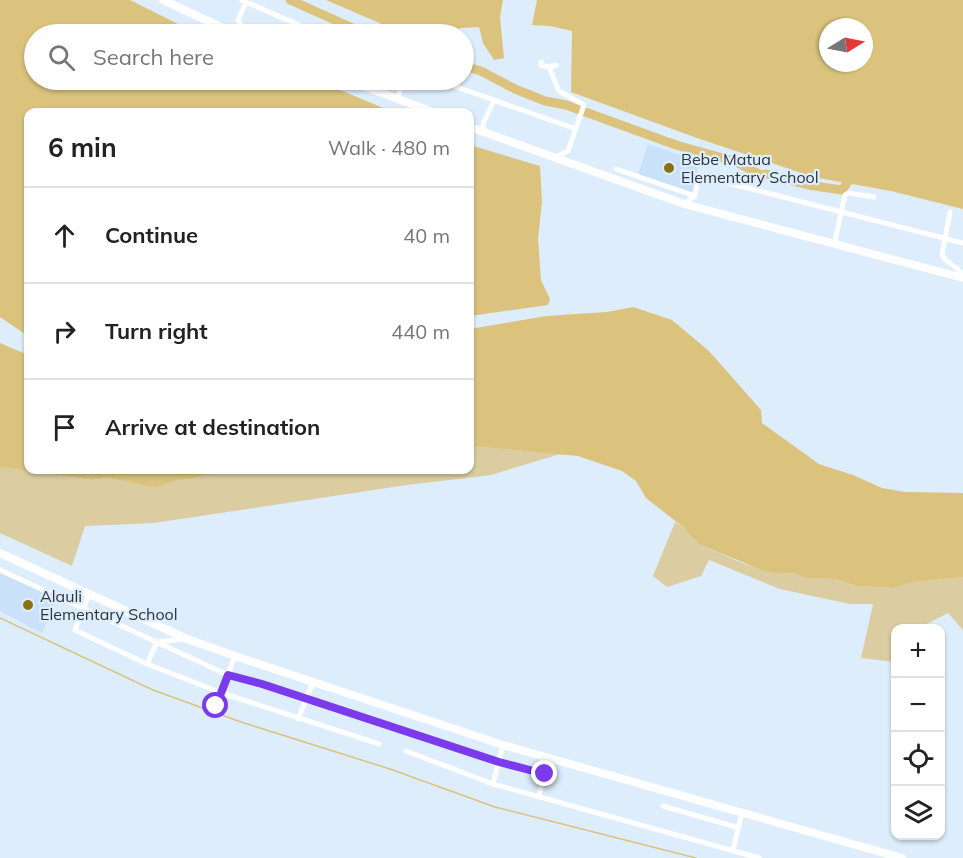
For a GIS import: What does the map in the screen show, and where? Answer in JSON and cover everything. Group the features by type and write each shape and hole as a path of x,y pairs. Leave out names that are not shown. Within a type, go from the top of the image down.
{"street":[{"path":"164,0 215,24"},
{"path":"240,24 238,20 244,1 297,24"},
{"path":"541,62 541,65 549,67 556,65"},
{"path":"549,67 559,91 584,105 568,151 553,158"},
{"path":"375,90 423,108"},
{"path":"397,98 401,90"},
{"path":"464,90 576,129"},
{"path":"482,132 484,121 494,101"},
{"path":"474,129 684,204 963,277"},
{"path":"616,169 695,196"},
{"path":"684,204 695,196 698,178 705,177 963,243"},
{"path":"834,245 845,195 848,193 874,196"},
{"path":"950,212 942,258 960,269 963,277"},
{"path":"0,553 187,639 235,656 503,745 902,858"},
{"path":"0,570 228,675 262,684 499,762 545,774"},
{"path":"89,594 75,630 147,663 222,693 379,744"},
{"path":"157,642 187,639"},
{"path":"147,663 157,642"},
{"path":"216,706 235,656"},
{"path":"298,719 314,682"},
{"path":"493,784 503,745"},
{"path":"406,752 493,784 759,858"},
{"path":"539,796 549,758"},
{"path":"663,806 738,828"},
{"path":"733,850 742,812"}],"shaded area":[{"path":"0,0 130,0 178,24 24,24 24,90 340,90 383,108 24,108 24,333 0,317"},
{"path":"326,0 503,0 500,17 504,58 494,60 483,43 479,27 474,27 474,24 382,24"},
{"path":"537,0 963,0 963,209 891,191 813,177 571,92 572,31 532,25"},
{"name":"Bebe Matua Elementary School","path":"648,144 700,162 692,192 638,174"},
{"path":"474,146 540,166 542,202 538,239 541,280 550,299 548,305 474,315"},
{"path":"633,307 672,320 709,351 761,410 762,423 819,464 853,475 882,488 905,492 963,493 963,577 915,582 893,588 856,586 835,579 806,578 792,573 781,574 762,570 698,544 683,527 646,498 636,481 622,471 578,456 474,446 474,328 546,316 607,312"},
{"path":"0,343 24,353 24,470 0,467"},
{"path":"474,446 560,454 491,475 407,485 154,523 85,526 72,566 0,533 0,467 24,470 24,474 50,474 92,480 108,478 156,488 178,480 211,474 474,474"},
{"path":"50,474 211,474 178,480 156,488 108,478 92,480"},
{"path":"675,522 683,527 698,544 742,563 781,574 792,573 806,578 835,579 856,586 893,588 915,582 963,577 963,630 948,613 927,624 891,624 891,662 861,658 873,604 850,604 780,589 709,560 701,576 667,587 653,576"},
{"name":"Alauli Elementary School","path":"0,572 58,599 42,633 0,611"}],"waterway":[{"path":"290,0 344,24"},
{"path":"474,69 545,101 566,105 676,145 734,161 761,175 767,174 808,185 842,190 853,175"},
{"path":"0,618 153,690 241,722 390,769 495,807 696,858"}],"place":[{"name":"Bebe Matua Elementary School","path":"669,168"},
{"name":"Alauli Elementary School","path":"28,605"}],"route":[{"path":"216,706 228,675 262,684 499,762 545,774"}]}
